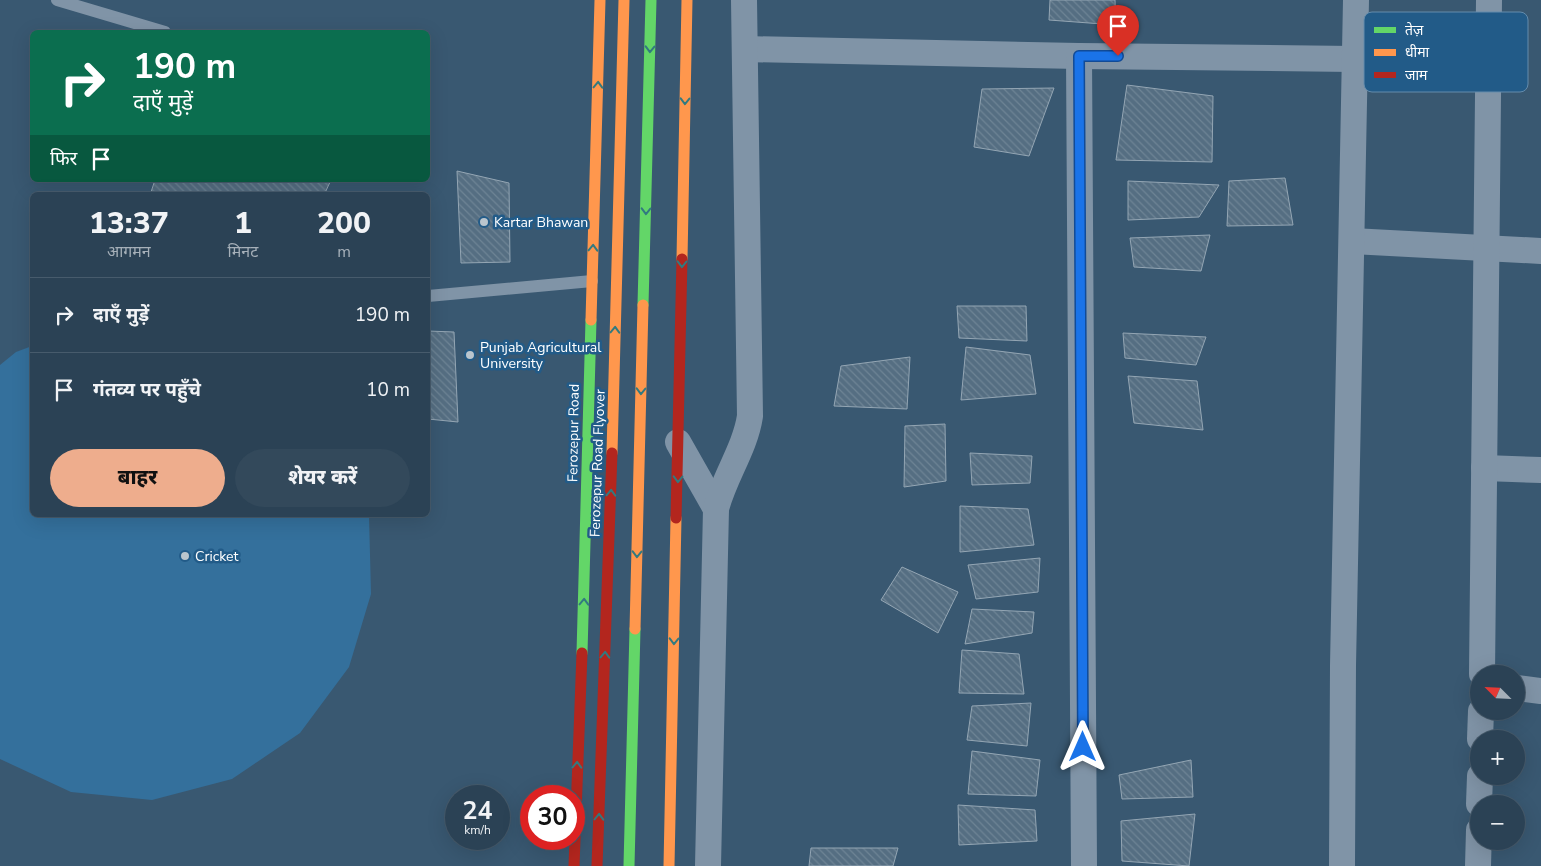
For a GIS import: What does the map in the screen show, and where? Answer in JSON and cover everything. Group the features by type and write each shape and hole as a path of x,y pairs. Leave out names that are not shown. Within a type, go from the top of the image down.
{"main road":[{"name":"Ferozepur Road","path":"574,866 584,600 600,0"},
{"name":"Ferozepur Road Flyover","path":"597,866 609,554 624,0"},
{"path":"629,866 651,0"},
{"path":"669,866 686,0"}],"street":[{"path":"708,866 716,509 720,493 748,428 750,416 744,0"},
{"path":"1342,866 1356,0"},
{"path":"745,49 1079,56 1354,59"},
{"path":"1079,56 1084,866"},
{"path":"1482,665 1488,92"},
{"path":"1352,241 1541,251"},
{"path":"678,442 716,509"},
{"path":"1484,468 1541,470"},
{"path":"1525,689 1541,691"},
{"path":"1478,850 1478,866"}],"lane":[{"path":"57,0 158,30"},
{"path":"430,296 592,281"}],"shaded area":[{"name":"Cricket","path":"30,347 30,517 369,517 371,594 349,667 300,733 232,779 152,800 71,792 0,759 0,365 16,352"}],"building":[{"path":"1050,0 1115,0 1116,25 1049,20"},
{"path":"1127,85 1213,96 1212,162 1116,160"},
{"path":"1054,88 1029,156 974,147 982,89"},
{"name":"Kartar Bhawan","path":"457,171 509,183 510,262 461,263"},
{"path":"1285,178 1293,225 1227,226 1229,181"},
{"path":"1128,181 1219,185 1199,217 1128,220"},
{"path":"154,182 330,182 325,192 151,192"},
{"path":"1210,235 1201,271 1134,267 1130,238"},
{"path":"957,306 1026,306 1027,341 959,338"},
{"path":"430,331 454,332 458,422 430,419"},
{"path":"1123,333 1206,337 1196,365 1125,358"},
{"path":"966,347 1030,355 1036,394 961,400"},
{"path":"910,357 907,409 834,406 841,366"},
{"path":"1128,376 1197,381 1203,430 1134,423"},
{"path":"945,424 946,481 904,487 905,426"},
{"path":"970,453 1032,456 1030,483 972,485"},
{"path":"960,506 1028,509 1034,545 960,552"},
{"path":"1040,558 1038,592 976,599 968,565"},
{"path":"902,567 958,592 938,633 881,600"},
{"path":"972,609 1034,612 1032,633 965,644"},
{"path":"962,650 1019,654 1024,694 959,693"},
{"path":"1031,703 1027,746 967,740 972,706"},
{"path":"972,751 1040,760 1036,796 968,794"},
{"path":"1191,760 1193,797 1122,799 1119,775"},
{"path":"958,805 1035,810 1037,841 959,845"},
{"path":"1195,814 1189,866 1122,861 1121,821"},
{"path":"811,848 898,848 893,866 809,866"}],"traffic: fast":[{"path":"643,305 651,0"},
{"path":"582,653 591,320"},
{"path":"629,866 635,629"}],"traffic: slow":[{"path":"591,320 600,0"},
{"path":"612,453 624,0"},
{"path":"682,259 687,0"},
{"path":"635,629 643,305"},
{"path":"669,866 676,518"}],"traffic: jam":[{"path":"676,518 682,259"},
{"path":"597,866 612,453"},
{"path":"574,866 582,653"}],"place":[{"name":"Kartar Bhawan","path":"484,222"},
{"name":"Punjab Agricultural University","path":"470,355"},
{"name":"Cricket","path":"185,556"}],"route":[{"path":"1083,747 1079,56 1118,56"}]}
